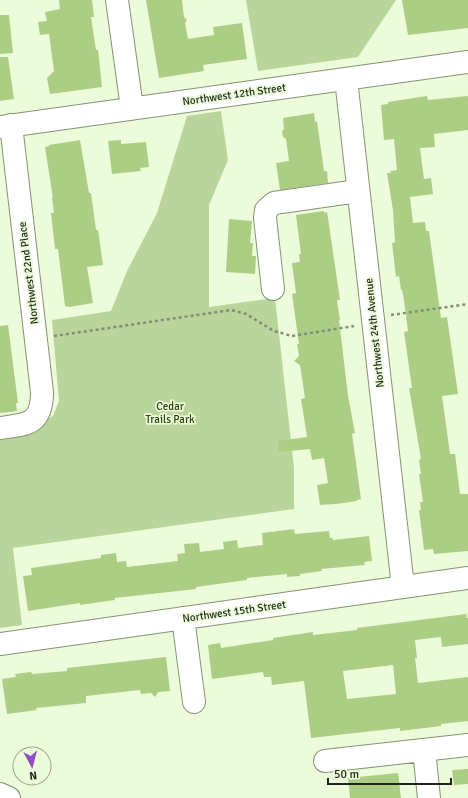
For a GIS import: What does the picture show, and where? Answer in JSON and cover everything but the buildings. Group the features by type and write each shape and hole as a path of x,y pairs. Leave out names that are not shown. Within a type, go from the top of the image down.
{"street":[{"path":"117,0 132,108"},
{"name":"Northwest 12th Street","path":"5,126 468,62"},
{"name":"Northwest 24th Avenue","path":"346,79 403,587"},
{"name":"Northwest 22nd Place","path":"0,428 24,424 34,419 40,413 42,404 36,339 5,126"},
{"path":"273,289 265,218 266,210 274,203 358,191"},
{"name":"Northwest 15th Street","path":"0,644 468,578"},
{"path":"183,618 194,702"},
{"path":"325,761 468,744"},
{"path":"424,750 429,798"},
{"path":"0,794 9,798"}],"path":[{"path":"36,339 231,310 246,314 274,331 292,336 360,325 389,325 388,315 468,304"}],"green space":[{"path":"246,0 396,0 358,57 258,71"},
{"name":"Cedar Trails Park","path":"221,111 228,160 209,205 209,307 275,298 294,468 294,509 13,548 22,625 0,628 0,431 38,425 53,416 59,401 52,320 111,311 127,271 157,213 187,116"}]}
